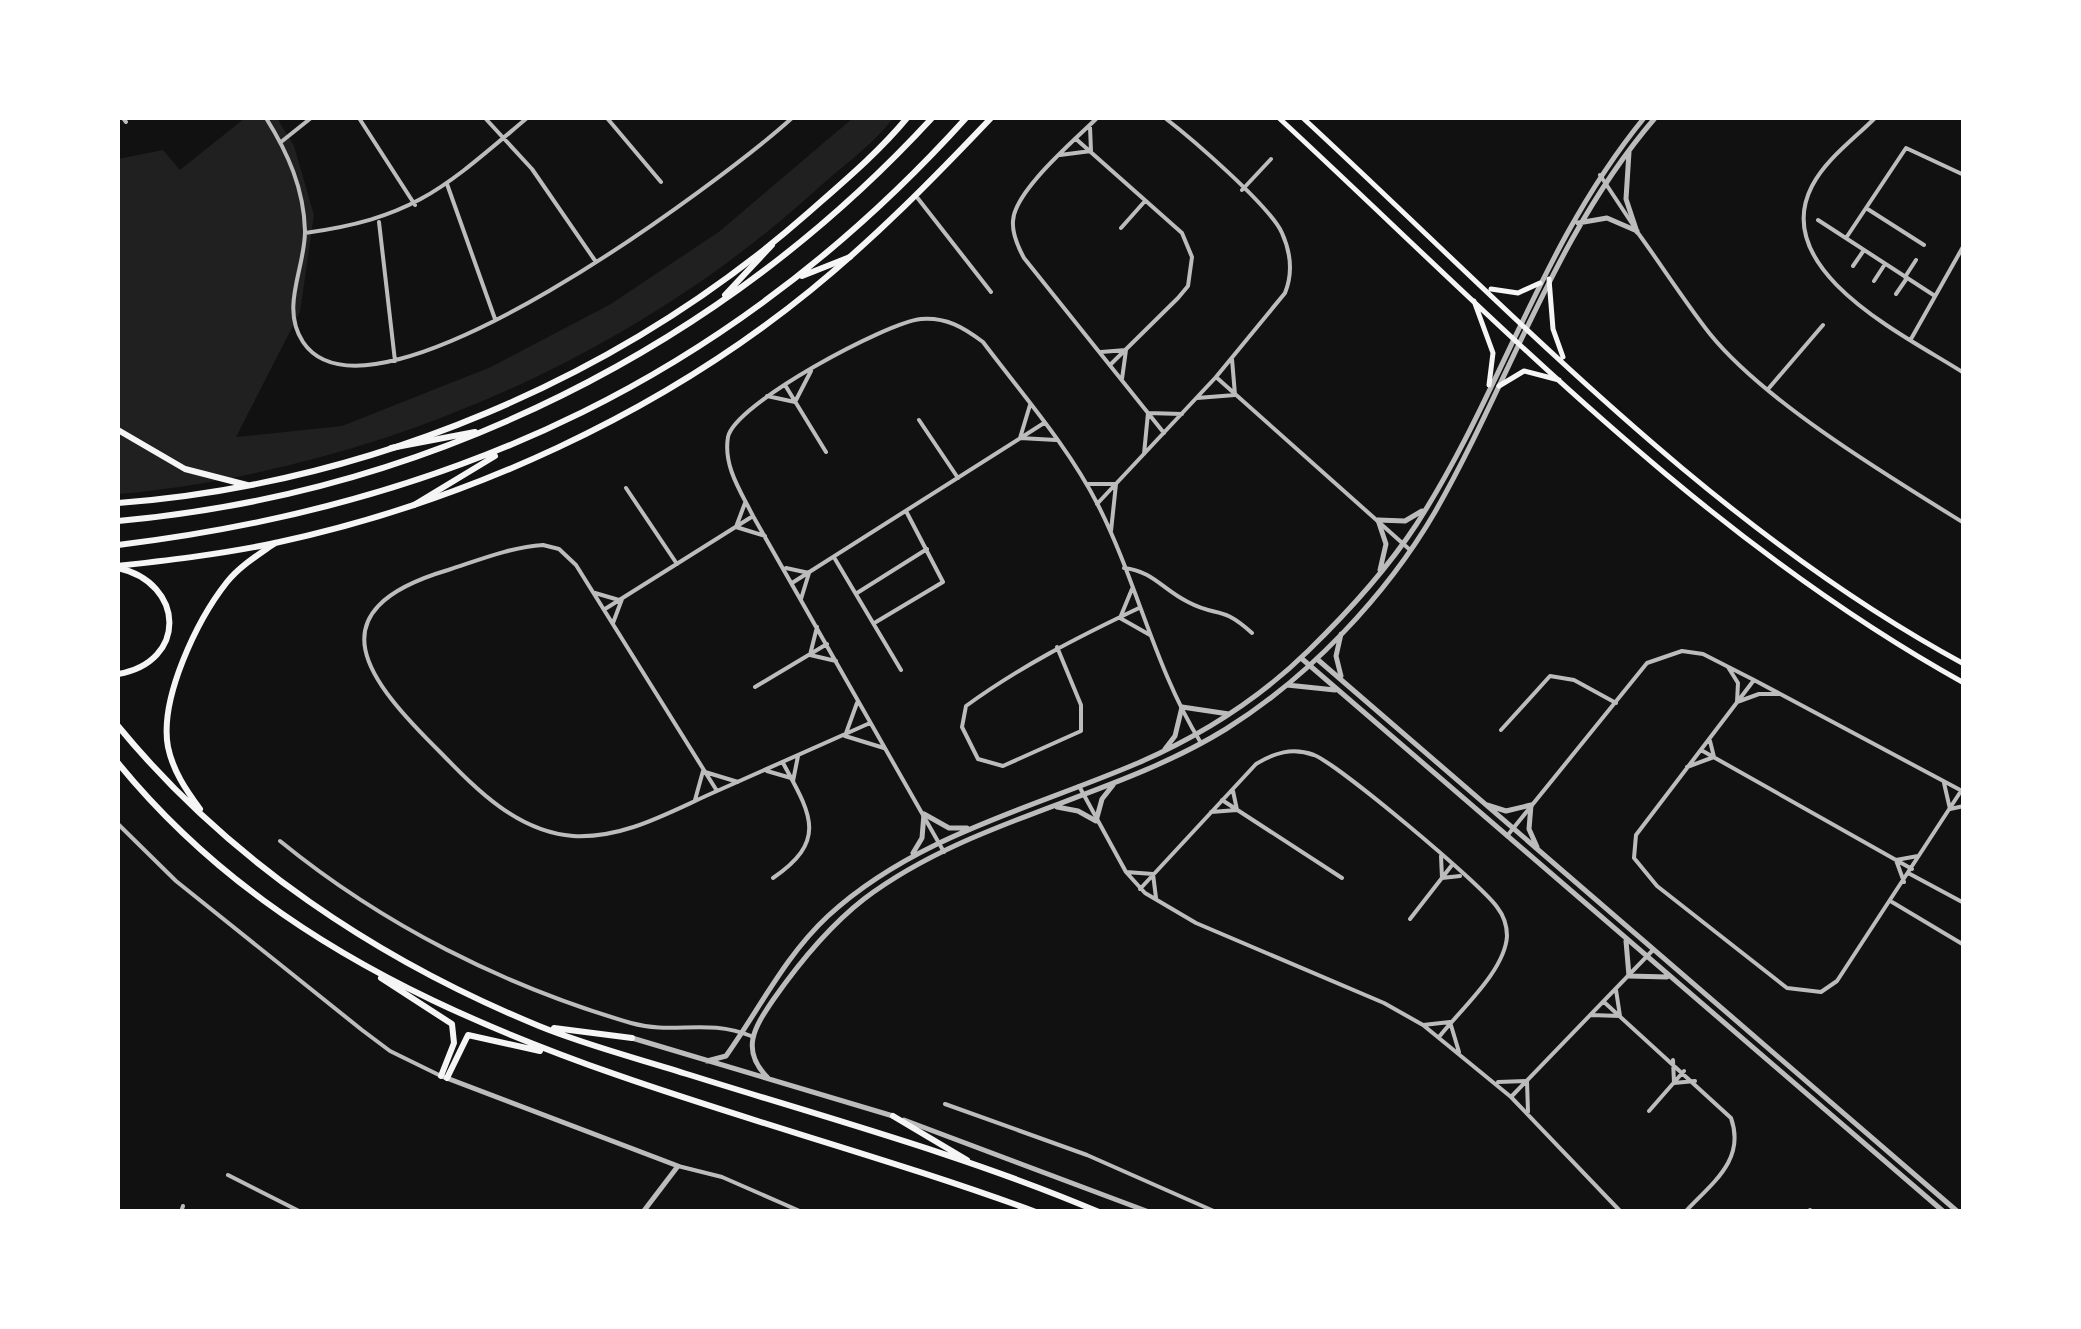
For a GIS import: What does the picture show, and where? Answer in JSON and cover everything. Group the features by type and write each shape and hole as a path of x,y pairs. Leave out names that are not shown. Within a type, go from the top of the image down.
{"highway":[{"path":"391,448 478,416 594,360 670,315 772,244 849,178 906,118"},
{"path":"118,521 269,500 350,479 491,430 600,376 714,308 809,236 932,118"},
{"path":"414,504 510,447 624,391 710,339 796,278 860,225 966,118"},
{"path":"118,567 275,543 414,504 537,456 636,406 764,325 850,257 991,118"},
{"path":"714,308 772,244"},
{"path":"796,278 850,257"},
{"path":"118,430 184,470 247,485"},
{"path":"118,503 247,485 391,448 491,430"},
{"path":"118,545 277,522 342,505 510,447"},
{"path":"209,822 174,766 167,736 170,699 218,595 242,566 275,543"},
{"path":"118,567 149,580 161,592 170,622 158,653 144,665 118,674"},
{"path":"118,726 209,822 280,881 364,938 450,985 540,1026 986,1170 1100,1212"},
{"path":"120,766 217,862 300,925 372,970 457,1014 548,1052 1036,1212"},
{"path":"372,970 398,992 452,1024 455,1038 444,1077"},
{"path":"540,1026 632,1038"},
{"path":"444,1077 461,1044 474,1034 548,1052"},
{"path":"892,1116 986,1170"}],"main road":[{"path":"1279,118 1694,500 1866,628 1964,683"},
{"path":"1303,118 1666,454 1756,530 1834,586 1964,664"},
{"path":"1549,279 1552,330 1565,360"},
{"path":"1486,287 1518,294 1540,283"},
{"path":"1470,294 1491,340 1493,364 1489,384"},
{"path":"1499,386 1524,370 1564,382"}],"street":[{"path":"266,118 281,142 300,192 305,234 292,309 301,339 323,362 368,369 495,319 596,262 688,202 792,118"},
{"path":"281,142 311,118"},
{"path":"359,118 415,206"},
{"path":"486,118 504,136 596,262"},
{"path":"305,234 378,221 415,206 527,118"},
{"path":"608,118 661,182"},
{"path":"1098,118 1016,206 1015,240 1024,258 1164,434"},
{"path":"1097,504 1216,378 1279,304 1290,280 1281,230 1164,118"},
{"path":"707,1061 726,1056 772,982 828,916 892,868 939,843 1162,752 1229,714 1308,652 1406,547 1540,283 1600,175 1644,118"},
{"path":"768,1078 753,1058 752,1036 796,969 854,908 907,871 1201,743 1284,685 1343,630 1442,499 1578,223 1629,148 1655,118"},
{"path":"1875,118 1824,168 1811,188 1806,236 1813,257 1830,281 1964,373"},
{"path":"1090,125 1091,151"},
{"path":"1076,138 1182,234 1190,247 1192,271 1178,298 1111,364"},
{"path":"1629,148 1626,200 1637,232"},
{"path":"1846,238 1906,148 1964,175"},
{"path":"1060,156 1091,151"},
{"path":"1242,190 1271,159"},
{"path":"1600,175 1711,334 1769,388 1964,523"},
{"path":"446,184 495,319"},
{"path":"916,196 991,292"},
{"path":"1120,228 1145,201"},
{"path":"1866,208 1924,245"},
{"path":"1578,223 1607,218 1637,232"},
{"path":"1818,220 1934,296"},
{"path":"378,221 395,361"},
{"path":"1911,338 1964,245"},
{"path":"1854,266 1864,250"},
{"path":"1896,294 1916,260"},
{"path":"1874,282 1885,264"},
{"path":"945,853 734,480 728,436 735,422 767,396 899,324 938,318 956,323 983,342 1044,423 1097,504 1150,635 1201,743"},
{"path":"1769,388 1823,325"},
{"path":"1101,352 1126,350"},
{"path":"1122,379 1126,350"},
{"path":"1232,359 1235,395"},
{"path":"795,402 811,371"},
{"path":"1216,378 1406,547"},
{"path":"785,385 826,452"},
{"path":"1197,398 1235,395"},
{"path":"767,396 795,402"},
{"path":"1020,438 1030,405"},
{"path":"1148,413 1182,414"},
{"path":"1144,454 1148,413"},
{"path":"919,420 958,478"},
{"path":"792,584 1044,423"},
{"path":"1020,438 1056,440"},
{"path":"1085,484 1116,484"},
{"path":"1111,536 1116,484"},
{"path":"626,488 677,564"},
{"path":"736,527 746,501"},
{"path":"1378,520 1406,521 1427,507"},
{"path":"876,622 943,582 906,511"},
{"path":"604,609 753,516"},
{"path":"1377,579 1386,544 1378,520"},
{"path":"736,527 765,536"},
{"path":"717,791 594,592 559,549 526,546 397,587 368,619 366,651 379,686 406,718 461,774 520,820 570,836 596,836 628,829 695,800 717,791 738,782 764,770 845,736 870,723"},
{"path":"857,593 928,550"},
{"path":"834,557 901,670"},
{"path":"783,568 808,573"},
{"path":"1124,568 1148,572 1190,604 1224,610 1252,633"},
{"path":"801,599 808,573"},
{"path":"1120,618 1132,589"},
{"path":"594,592 621,599"},
{"path":"613,623 621,599"},
{"path":"1057,647 1081,706 1081,731 1003,766 978,759 962,726 966,706 1018,668 1057,647 1139,608"},
{"path":"1120,618 1150,635"},
{"path":"810,654 817,626"},
{"path":"1343,630 1336,656 1344,684"},
{"path":"755,687 827,644"},
{"path":"1507,836 1647,663 1682,651 1703,654 1728,667 1754,680 1783,695 1962,792 1837,981 1821,992 1786,988 1657,886 1634,858 1636,835 1754,680"},
{"path":"1308,652 1958,1212"},
{"path":"810,654 836,661"},
{"path":"1301,658 1940,1212"},
{"path":"1728,667 1738,683 1738,702"},
{"path":"1501,730 1550,676 1574,680 1616,703"},
{"path":"1284,685 1312,684 1340,692"},
{"path":"1738,702 1759,694 1783,695"},
{"path":"845,736 858,701"},
{"path":"1182,707 1229,714"},
{"path":"1162,752 1174,736 1182,707"},
{"path":"845,736 884,748"},
{"path":"1709,738 1714,757"},
{"path":"1700,750 1896,860 1964,903"},
{"path":"1140,888 1222,800 1273,754 1311,754 1329,763 1496,904 1507,932 1497,964 1438,1037"},
{"path":"792,780 798,756"},
{"path":"1688,766 1714,757"},
{"path":"773,878 803,852 812,831 783,763"},
{"path":"764,770 792,780"},
{"path":"695,800 704,771"},
{"path":"704,771 738,782"},
{"path":"1096,821 1102,799 1118,781"},
{"path":"1943,781 1950,809"},
{"path":"1079,786 1126,872 1156,901 1196,923 1384,1003 1422,1025 1512,1096 1620,1212"},
{"path":"1233,789 1237,810"},
{"path":"1222,800 1342,878"},
{"path":"1484,804 1506,811 1531,805"},
{"path":"1531,805 1529,829 1541,854"},
{"path":"1950,809 1964,806"},
{"path":"1044,809 1070,808 1096,821"},
{"path":"1211,812 1237,810"},
{"path":"924,814 950,828 974,828"},
{"path":"905,860 922,838 924,814"},
{"path":"118,824 170,876 390,1051 444,1077 678,1166 722,1177 802,1212"},
{"path":"280,840 375,909 485,968 636,1024 714,1024 752,1036"},
{"path":"1440,856 1442,878"},
{"path":"1896,860 1921,856"},
{"path":"1896,860 1904,882"},
{"path":"1410,919 1452,865"},
{"path":"1126,872 1153,874"},
{"path":"1153,874 1156,901"},
{"path":"1442,878 1464,876"},
{"path":"1892,902 1964,945"},
{"path":"1620,934 1630,951 1630,976"},
{"path":"1512,1096 1654,950"},
{"path":"1630,976 1652,974 1674,980"},
{"path":"1616,990 1620,1016"},
{"path":"1604,1002 1695,1080 1732,1118 1737,1141 1729,1164 1686,1212"},
{"path":"1592,1015 1620,1016"},
{"path":"1422,1025 1450,1022"},
{"path":"1450,1022 1459,1052"},
{"path":"632,1038 892,1116 1048,1170 1149,1212"},
{"path":"1672,1060 1674,1083"},
{"path":"1649,1111 1684,1071"},
{"path":"1674,1083 1695,1080"},
{"path":"1496,1082 1527,1081"},
{"path":"1527,1081 1528,1112"},
{"path":"118,1085 118,1104"},
{"path":"945,1104 1087,1156 1216,1212"},
{"path":"643,1212 678,1166"},
{"path":"228,1175 301,1212"}],"shaded area":[{"path":"245,118 277,118 294,146 314,215 300,312 236,437 342,426 491,367 611,304 720,231 853,118 893,118 856,156 742,251 663,306 579,355 491,398 400,433 307,461 213,481 118,494 118,159 163,150 180,170"}]}
